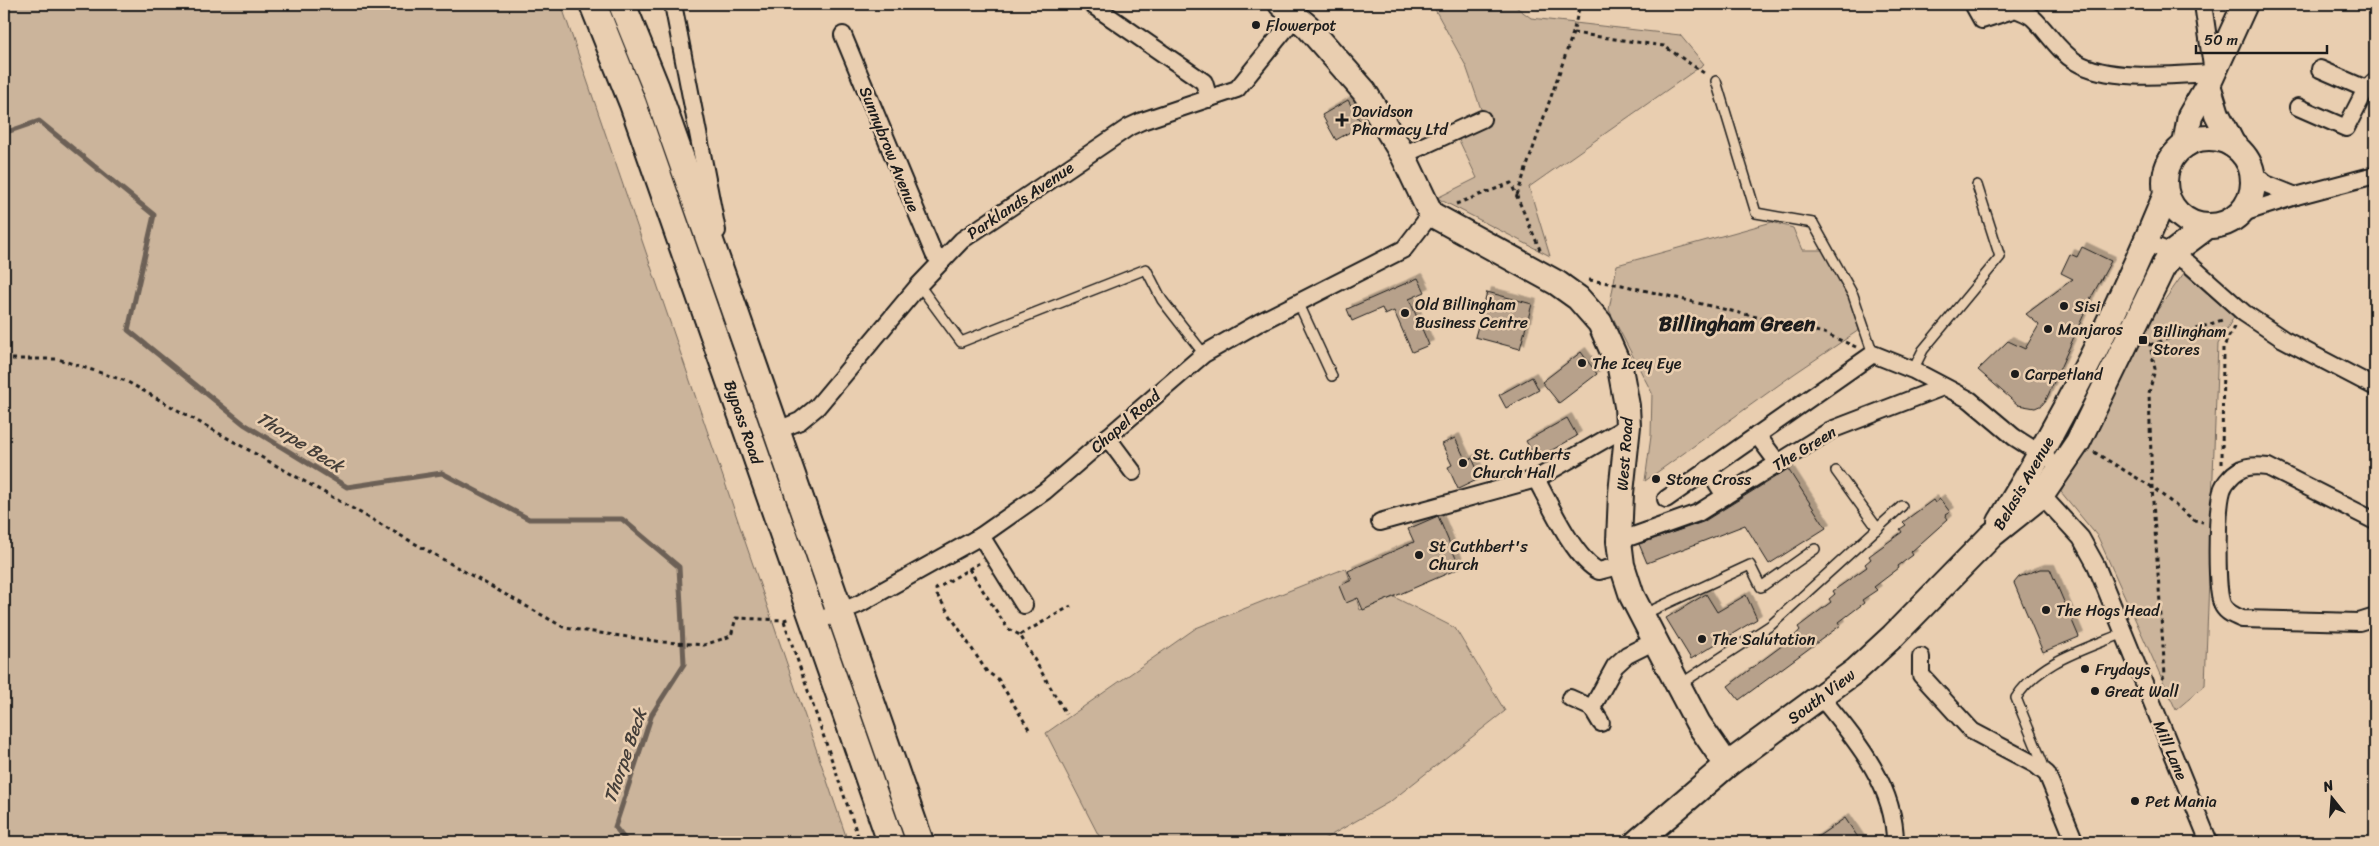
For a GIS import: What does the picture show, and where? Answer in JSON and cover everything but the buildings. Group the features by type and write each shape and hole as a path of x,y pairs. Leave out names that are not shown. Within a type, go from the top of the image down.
{"main road":[{"name":"Bypass Road","path":"593,4 636,113 802,621 891,842"},
{"name":"Bypass Road","path":"622,4 656,88 730,295 920,842"},
{"path":"2185,145 2190,116 2211,79 2245,4"},
{"path":"1286,7 1364,91 1402,155 1431,214"},
{"path":"2211,79 2218,114 2233,145"},
{"path":"2185,145 2196,140 2209,138 2222,140 2242,152 2252,172 2253,186 2250,199 2243,211 2233,220"},
{"name":"Belasis Avenue","path":"2034,488 2042,454 2112,318 2166,194 2165,180 2168,166 2174,154 2185,145"},
{"path":"2166,194 2172,207 2182,217 2194,224 2208,226"},
{"name":"West Road","path":"1431,214 1546,267 1557,283 1578,298 1600,323 1620,368 1625,389 1628,426 1621,493 1619,541 1622,565 1632,596 1678,685 1698,723 1727,765"},
{"name":"Belasis Avenue","path":"1992,534 2034,488 2061,469 2141,339 2162,269 2172,253 2208,226 2221,225 2233,220"},
{"name":"South View","path":"1637,842 1727,765 1855,672 1893,636 1992,534"}],"street":[{"path":"1091,4 1204,82 1209,99"},
{"path":"1973,4 1982,20 2016,9 2032,17 2048,36 2076,62 2110,74 2211,79 2203,4"},
{"name":"Bypass Road","path":"677,5 730,295"},
{"name":"Parklands Avenue","path":"776,431 800,421 817,407 919,285 962,240 1129,127 1142,120 1238,89 1286,7"},
{"name":"Sunnybrow Avenue","path":"843,34 934,254 941,261"},
{"path":"2298,107 2346,128 2371,85 2320,69"},
{"path":"1402,155 1482,119"},
{"path":"2252,172 2266,184 2296,196"},
{"path":"2233,220 2246,212 2296,196 2375,175"},
{"name":"Chapel Road","path":"802,621 840,613 981,536 1045,491 1204,354 1298,302 1404,248 1410,244 1431,214"},
{"path":"2145,242 2172,253 2189,264 2244,313 2283,339 2375,386"},
{"path":"1666,499 1873,354 1913,370 1970,400 2014,437 2042,454 2061,469"},
{"name":"The Green","path":"1619,541 1698,513 1831,430 1943,387"},
{"path":"1380,522 1536,479 1628,426"},
{"path":"1757,435 1778,463"},
{"path":"1107,437 1132,472"},
{"path":"2375,521 2268,467 2254,465 2239,469 2229,479 2222,491 2219,524 2219,595 2224,608 2232,615 2242,619 2359,622 2375,616"},
{"path":"1708,469 1725,496"},
{"path":"1536,479 1578,553 1599,570 1622,565"},
{"name":"Mill Lane","path":"2034,488 2081,538 2096,565 2209,842"},
{"path":"981,536 1024,605"},
{"path":"1592,708 1615,666 1627,655 1655,641"},
{"path":"1921,657 1921,675 1972,731 2036,765 2047,774 2075,842"},
{"path":"1821,697 1852,735 1879,776 1895,826 1895,842"},
{"path":"1570,698 1592,708 1601,723"}],"lane":[{"path":"1716,81 1756,214 1813,223 1853,295 1873,354"},
{"path":"1913,370 1923,350 2000,257 1977,185"},
{"path":"919,285 961,342 1146,269 1162,300 1204,354"},
{"path":"1298,302 1332,376"},
{"path":"1836,471 1878,529"},
{"path":"1678,685 1771,625 1902,506"},
{"path":"1642,616 1750,565 1761,587 1815,550"},
{"path":"2047,774 2016,698 2022,688 2050,664 2124,633"}],"path":[{"path":"1517,195 1573,33 1580,4"},
{"path":"1573,33 1664,46 1716,81"},
{"path":"1431,214 1511,183 1546,267"},
{"path":"1541,252 1546,267"},
{"path":"1584,280 1622,285 1824,333 1873,354"},
{"path":"2148,695 2165,675 2152,487 2149,393 2155,369 2141,339 2244,313"},
{"path":"2222,491 2223,348 2244,313"},
{"path":"4,359 58,359 126,381 565,628 663,642 704,645 730,636 736,618 802,621"},
{"path":"2078,442 2152,487 2194,520 2219,524"},
{"path":"993,555 936,589 937,595 987,672 998,679 1029,729"},
{"path":"969,569 1008,629 1020,635 1066,714"},
{"path":"1020,635 1071,606"},
{"path":"784,620 860,842"}],"shaded area":[{"path":"4,4 561,4 848,842 4,842"},
{"path":"1432,4 1512,4 1531,18 1680,35 1704,64 1529,187 1550,256 1437,198 1477,178 1457,136 1482,112 1466,66"},
{"name":"Billingham Green","path":"1772,222 1793,228 1802,250 1823,250 1848,295 1859,330 1794,374 1645,481 1651,436 1652,393 1609,310 1617,265"},
{"path":"2184,273 2234,317 2218,344 2205,685 2176,710 2098,537 2061,492 2144,329"},
{"path":"1346,568 1360,610 1394,597 1455,628 1505,711 1391,801 1319,842 1102,842 1046,733 1196,628"}],"waterway":[{"name":"Thorpe Beck","path":"4,133 39,121 154,215 128,330 244,424 347,487 442,473 529,519 622,519 679,567 684,664 652,714 615,827 627,842"}],"place":[{"name":"Flowerpot","path":"1256,25"},
{"name":"Davidson Pharmacy Ltd","path":"1342,120"},
{"name":"Sisi","path":"2064,306"},
{"name":"Old Billingham Business Centre","path":"1405,313"},
{"name":"Manjaros","path":"2048,329"},
{"name":"Billingham Stores","path":"2143,340"},
{"name":"The Icey Eye","path":"1582,363"},
{"name":"Carpetland","path":"2015,374"},
{"name":"St. Cuthberts Church Hall","path":"1463,463"},
{"name":"Stone Cross","path":"1656,479"},
{"name":"St Cuthbert's Church","path":"1419,555"},
{"name":"The Hogs Head","path":"2046,610"},
{"name":"The Salutation","path":"1702,639"},
{"name":"Frydays","path":"2085,669"},
{"name":"Great Wall","path":"2095,691"},
{"name":"Pet Mania","path":"2135,801"}],"district":[{"name":"Billingham Green","path":"1737,324"}]}
